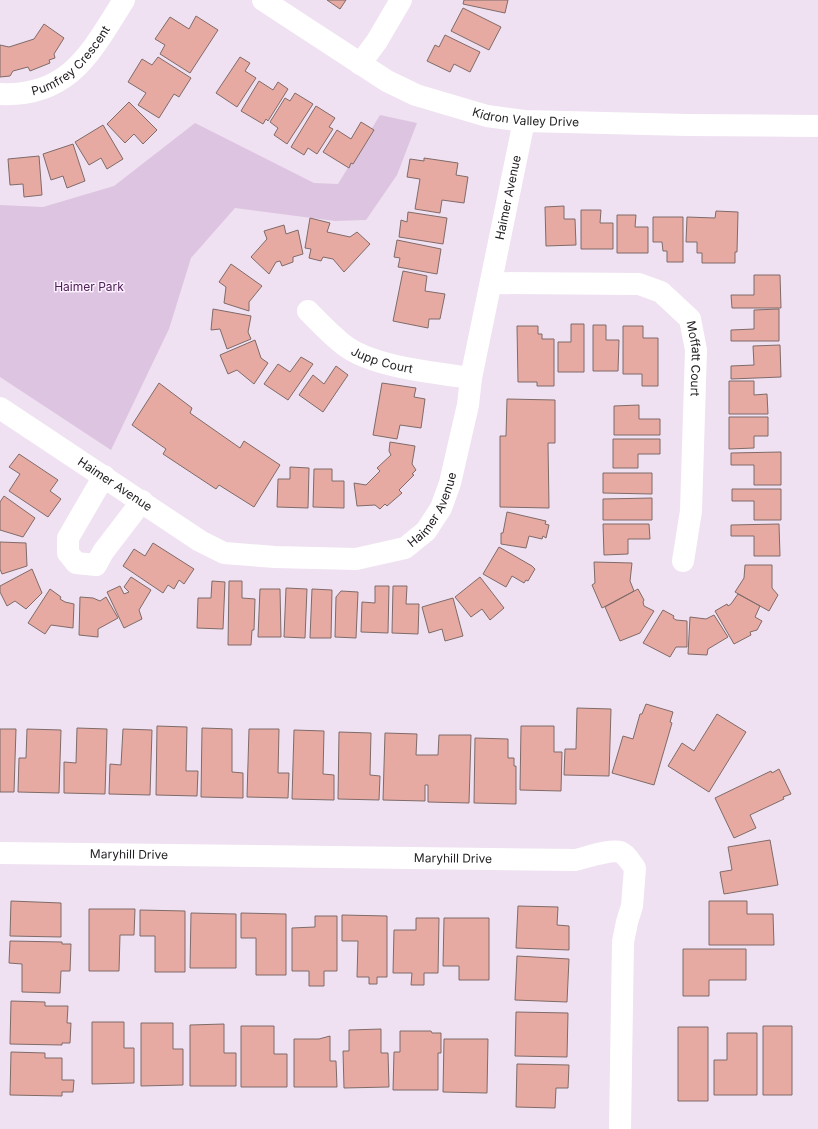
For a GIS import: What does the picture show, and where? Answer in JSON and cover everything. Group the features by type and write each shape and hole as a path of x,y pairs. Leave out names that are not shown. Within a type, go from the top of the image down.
{"street":[{"name":"Pumfrey Crescent","path":"0,94 31,92 50,86 68,75 84,61 92,51 124,0"},
{"name":"Kidron Valley Drive","path":"263,0 387,81 416,95 487,116 524,121 687,125 818,126"},
{"path":"360,64 377,41 401,0"},
{"name":"Haimer Avenue","path":"0,408 200,541 224,553 275,557 356,558 405,548 426,531 441,508 450,483 468,405 471,378 492,283 524,121"},
{"name":"Moffatt Court","path":"492,283 639,284 661,292 690,319 696,350 691,511 683,561"},
{"name":"Jupp Court","path":"308,311 345,346 372,359 427,372 471,378"},
{"path":"104,476 68,538 68,553 76,563 96,565 103,552 142,501"},
{"name":"Maryhill Drive","path":"0,853 575,860 610,852 620,852 635,868 632,906 626,922 623,942 620,1129"}],"green space":[{"name":"Haimer Park","path":"380,115 417,123 397,175 366,220 335,221 235,208 191,258 169,329 111,450 0,377 0,205 43,207 114,186 195,123 314,183 338,184"}],"building":[{"path":"327,0 346,0 340,9"},
{"path":"464,0 508,0 505,13 463,4"},
{"path":"463,8 501,27 489,50 451,31"},
{"path":"196,16 218,30 190,73 160,54 165,45 155,39 170,17 189,29"},
{"path":"44,24 64,38 54,54 55,58 49,60 50,63 30,71 28,67 13,71 10,76 0,77 0,45 9,47 34,39"},
{"path":"445,35 480,52 470,72 454,64 450,72 427,61 435,45 439,47"},
{"path":"158,57 191,78 179,97 174,94 159,118 138,105 146,93 128,82 142,59 152,65"},
{"path":"240,57 250,63 245,71 256,78 237,107 216,93"},
{"path":"259,81 273,90 278,82 288,89 268,121 266,119 263,124 241,111"},
{"path":"295,93 313,104 287,144 274,135 278,128 270,122 285,98 290,101"},
{"path":"129,102 157,130 143,144 134,134 125,143 107,124"},
{"path":"316,106 335,118 329,127 333,129 317,154 308,148 304,155 291,147"},
{"path":"361,122 374,130 349,168 323,152 337,130 351,139"},
{"path":"103,125 123,159 107,169 101,158 89,165 75,142"},
{"path":"73,144 85,181 67,188 63,176 51,180 43,154"},
{"path":"39,156 42,195 24,197 23,184 10,185 8,159"},
{"path":"424,158 458,163 456,175 468,177 464,203 442,200 440,213 415,209 420,179 407,177 410,159 424,161"},
{"path":"564,206 564,219 575,219 576,245 546,246 545,207"},
{"path":"581,210 601,210 600,223 613,223 613,249 581,249"},
{"path":"716,211 738,212 737,252 735,252 735,263 702,263 702,253 697,253 697,242 686,242 687,217 715,218"},
{"path":"408,212 447,218 443,244 399,237 401,220 407,222"},
{"path":"617,215 636,215 635,227 648,227 648,253 617,253"},
{"path":"653,217 683,217 683,262 667,262 667,251 663,251 662,242 653,242"},
{"path":"310,218 330,223 327,232 350,237 357,232 370,244 344,272 333,259 323,257 321,261 309,258 311,249 305,248"},
{"path":"284,225 286,234 298,230 303,254 293,257 293,262 282,266 280,261 276,262 269,274 251,257 267,239 264,231"},
{"path":"397,240 441,249 437,274 398,267 400,258 394,257"},
{"path":"231,264 262,286 249,302 249,311 224,303 226,287 219,282"},
{"path":"403,271 427,276 425,291 445,294 440,319 429,319 428,328 393,321"},
{"path":"754,275 780,275 781,308 732,308 731,295 754,295"},
{"path":"213,309 251,316 248,332 251,339 227,349 220,329 211,330"},
{"path":"779,309 779,341 731,341 731,330 754,329 754,310"},
{"path":"571,324 584,324 584,372 558,372 558,342 571,342"},
{"path":"593,325 606,325 606,340 619,340 618,371 593,371"},
{"path":"517,326 538,326 538,334 542,334 542,339 554,339 554,386 537,386 537,382 518,382"},
{"path":"623,326 643,326 643,338 658,338 658,386 642,386 642,374 623,374"},
{"path":"255,340 261,358 268,363 254,384 237,370 228,374 220,355"},
{"path":"780,345 781,377 731,379 731,366 754,365 753,346"},
{"path":"301,357 313,364 288,400 264,384 278,364 290,372"},
{"path":"336,366 348,375 323,412 299,395 313,375 324,384"},
{"path":"729,381 754,381 754,395 767,394 768,414 729,414"},
{"path":"159,383 192,408 190,413 240,448 244,441 280,465 254,507 219,485 216,489 163,454 166,449 132,425"},
{"path":"382,383 416,388 414,397 425,399 421,428 400,425 397,439 373,435"},
{"path":"507,399 555,400 555,443 548,443 549,508 500,507 500,436 506,436"},
{"path":"639,405 639,419 660,419 660,435 614,435 614,406"},
{"path":"729,417 768,417 768,436 754,436 754,448 729,449"},
{"path":"613,439 660,439 660,454 638,454 638,468 613,468"},
{"path":"390,442 415,446 412,464 416,470 412,474 414,475 399,490 402,493 387,506 385,504 380,509 375,505 357,506 354,483 366,485 380,471 377,468 391,455 389,451"},
{"path":"781,452 781,485 754,485 754,465 731,465 731,453"},
{"path":"19,454 58,480 50,491 61,499 48,517 9,491 20,474 9,467"},
{"path":"290,467 309,468 308,508 277,507 278,479 290,479"},
{"path":"314,469 332,469 332,481 344,481 344,508 313,507"},
{"path":"603,473 652,473 652,494 603,493"},
{"path":"732,489 781,489 781,520 754,520 754,501 732,501"},
{"path":"4,496 35,518 23,537 0,530 0,502"},
{"path":"652,498 652,520 603,520 603,499"},
{"path":"507,512 546,521 545,524 549,525 546,538 543,536 542,539 529,536 526,548 501,544 501,533 503,533"},
{"path":"603,524 649,524 650,539 628,539 628,554 604,555"},
{"path":"779,524 780,556 754,556 754,536 731,536 731,525"},
{"path":"0,542 26,543 27,566 2,574 0,569"},
{"path":"153,543 194,569 184,584 179,580 174,589 168,585 163,593 123,566 134,549 145,556"},
{"path":"499,547 535,569 528,581 526,580 524,583 512,576 506,587 483,574"},
{"path":"594,562 632,563 630,581 634,591 602,608 592,585 595,583"},
{"path":"745,565 772,565 772,588 778,595 769,611 735,592 744,578"},
{"path":"32,569 42,593 26,609 15,601 7,606 0,592 0,586"},
{"path":"131,577 151,590 139,610 142,619 124,628 107,592 120,586 124,594 129,592 124,587"},
{"path":"480,577 504,608 490,620 482,609 471,617 455,597"},
{"path":"212,581 225,582 223,629 197,628 198,598 211,598"},
{"path":"229,581 242,581 242,598 255,599 254,630 252,630 251,645 228,645"},
{"path":"375,586 389,586 388,633 361,632 362,602 375,603"},
{"path":"393,586 407,586 406,604 419,604 418,634 392,633"},
{"path":"286,588 307,589 305,638 284,637"},
{"path":"50,589 61,597 60,599 74,604 73,628 51,625 45,634 28,623"},
{"path":"260,589 280,589 281,637 258,637"},
{"path":"312,589 332,590 331,638 310,638"},
{"path":"638,589 644,600 644,606 654,611 640,633 620,641 605,607"},
{"path":"341,591 358,592 356,638 335,637 336,597"},
{"path":"738,594 760,606 755,617 762,621 757,630 750,632 751,635 734,644 715,611 727,604 728,606 731,604"},
{"path":"80,597 93,598 100,601 106,597 118,618 98,629 98,637 79,635"},
{"path":"453,598 463,636 445,641 442,629 429,633 422,607"},
{"path":"663,610 674,616 673,618 676,620 687,621 687,647 676,647 670,657 643,643"},
{"path":"714,615 728,637 708,649 707,655 688,654 690,617 706,619"},
{"path":"646,704 673,712 670,722 672,723 654,785 612,773 623,736 633,739 640,714 642,714"},
{"path":"577,708 611,709 609,776 564,775 565,749 576,749"},
{"path":"717,714 746,732 709,792 668,766 682,743 694,751"},
{"path":"157,726 187,727 186,771 198,771 197,796 156,795"},
{"path":"521,726 554,726 554,752 562,752 561,791 520,790"},
{"path":"77,728 107,729 105,794 64,793 64,762 76,763"},
{"path":"202,728 232,729 232,772 243,773 243,798 201,797"},
{"path":"0,729 16,729 14,792 0,792"},
{"path":"27,729 61,730 59,793 18,792 19,758 26,758"},
{"path":"123,729 152,730 150,795 109,794 110,764 121,765"},
{"path":"249,729 279,729 278,773 289,773 288,798 247,797"},
{"path":"294,730 324,731 323,774 334,775 334,800 292,799"},
{"path":"339,732 371,733 370,775 380,776 379,800 338,799"},
{"path":"385,733 417,734 416,755 438,755 439,735 471,735 469,803 428,802 428,785 425,785 425,801 383,800"},
{"path":"475,738 508,739 508,758 514,758 514,766 516,766 516,804 474,803"},
{"path":"779,769 791,794 783,797 784,799 750,815 756,828 734,838 715,798 771,771 772,773"},
{"path":"770,840 778,885 724,894 720,872 732,870 728,847"},
{"path":"11,901 61,903 61,937 10,936"},
{"path":"709,901 747,901 747,914 773,914 774,945 709,945"},
{"path":"518,906 558,907 557,925 569,926 569,950 516,948"},
{"path":"89,909 135,909 134,935 120,935 119,971 89,971"},
{"path":"140,910 185,911 185,972 155,972 155,936 140,936"},
{"path":"191,913 236,914 236,968 190,968"},
{"path":"241,913 286,914 286,975 256,975 256,938 241,938"},
{"path":"342,915 387,916 387,977 377,977 377,984 369,984 369,977 357,977 358,941 342,941"},
{"path":"315,916 337,916 337,971 324,971 324,986 309,986 309,971 292,971 292,928 315,927"},
{"path":"416,918 439,918 438,973 424,973 424,985 411,985 412,973 393,973 394,930 416,930"},
{"path":"444,918 489,918 489,980 459,980 459,966 443,966"},
{"path":"10,941 62,942 62,944 71,944 70,971 61,971 60,993 22,992 22,964 9,963"},
{"path":"683,949 746,949 746,980 709,980 709,996 683,996"},
{"path":"517,956 569,959 567,1002 515,1000"},
{"path":"11,1001 45,1002 45,1006 68,1006 67,1023 71,1023 70,1043 62,1043 62,1045 10,1044"},
{"path":"516,1012 568,1013 567,1057 515,1056"},
{"path":"92,1022 124,1022 124,1048 134,1048 134,1083 92,1084"},
{"path":"141,1023 173,1023 173,1049 183,1049 183,1085 141,1086"},
{"path":"224,1024 224,1053 236,1053 236,1086 190,1086 190,1025"},
{"path":"241,1026 274,1026 274,1054 287,1054 287,1087 241,1087"},
{"path":"763,1026 792,1026 792,1095 763,1095"},
{"path":"678,1027 708,1027 708,1101 678,1101"},
{"path":"381,1029 381,1053 388,1053 389,1087 344,1088 343,1051 349,1051 349,1030"},
{"path":"400,1031 431,1031 432,1033 441,1033 441,1053 438,1053 438,1090 393,1090 394,1052 400,1052"},
{"path":"727,1033 757,1033 757,1095 714,1095 714,1060 727,1060"},
{"path":"330,1036 330,1061 336,1061 337,1087 294,1087 294,1039 319,1039"},
{"path":"444,1039 488,1039 487,1093 443,1092"},
{"path":"11,1052 45,1053 45,1058 62,1058 62,1080 74,1080 73,1092 62,1092 62,1096 10,1095"},
{"path":"517,1064 569,1065 568,1088 556,1088 555,1108 516,1107"}]}
